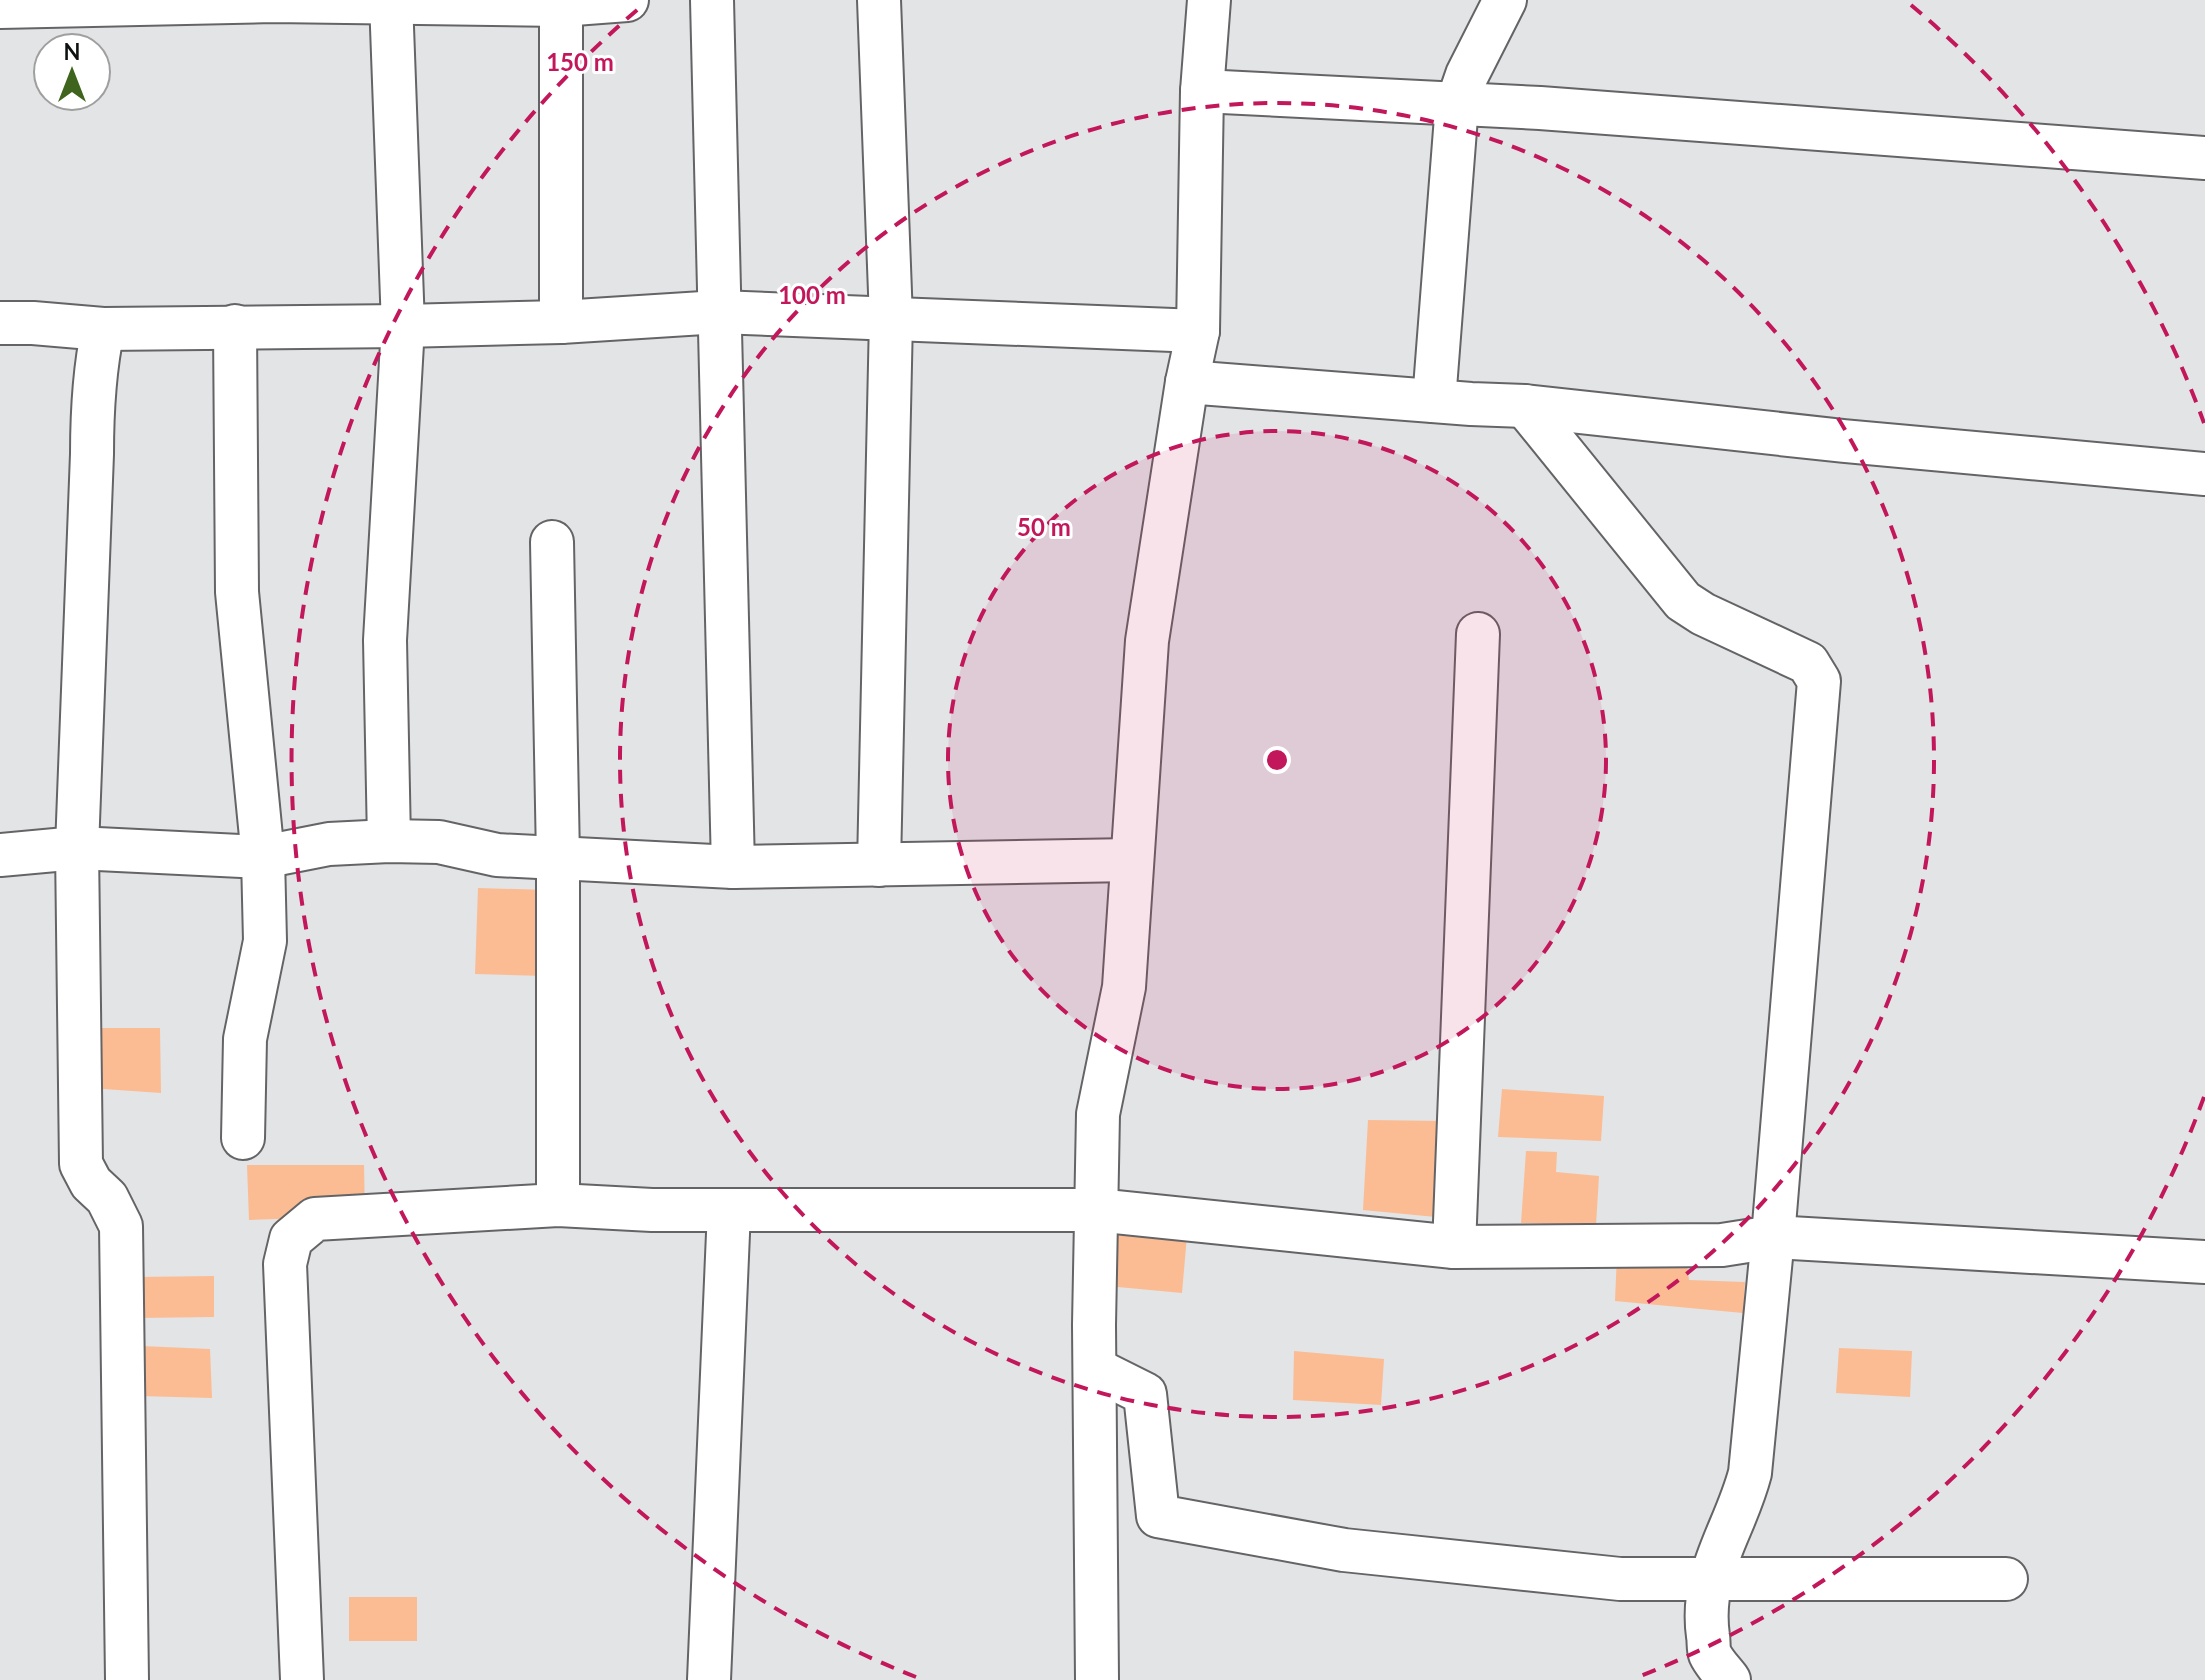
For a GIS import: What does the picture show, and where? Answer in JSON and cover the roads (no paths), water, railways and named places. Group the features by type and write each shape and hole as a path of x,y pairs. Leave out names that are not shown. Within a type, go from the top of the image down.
{"street":[{"path":"0,7 60,2 273,0 561,3 627,0"},
{"path":"712,0 733,867"},
{"path":"879,0 891,319 879,865"},
{"path":"1097,1680 1095,1369 1098,1114 1124,987 1147,641 1187,382 1198,331 1202,91 1209,0"},
{"path":"1434,401 1457,104 1467,75 1505,0"},
{"path":"389,841 385,640 403,326 391,2"},
{"path":"561,3 561,322"},
{"path":"1202,91 1457,104 2205,158"},
{"path":"0,323 103,329 403,326 561,322 719,312 1198,331"},
{"path":"235,326 237,592 263,857 265,941 245,1039 243,1138"},
{"path":"103,329 92,407 77,848 81,1164 91,1183 107,1198 121,1226 127,1680"},
{"path":"1187,382 1525,406 1844,441 2205,474"},
{"path":"1525,406 1683,601 1703,614 1808,663 1819,681 1773,1237 1750,1473 1743,1501 1717,1553 1709,1579 1705,1616 1711,1655 1729,1680"},
{"path":"552,542 558,858 558,1205"},
{"path":"1454,1247 1478,634"},
{"path":"0,855 77,848 263,857 329,844 389,841 439,842 497,855 733,867 1132,860"},
{"path":"302,1680 285,1264 291,1239 315,1219 558,1205 729,1210 1096,1210 1454,1247 1722,1245 1773,1237 2205,1262"},
{"path":"709,1680 729,1210"},
{"path":"1095,1369 1145,1394 1158,1516 1344,1550 1620,1579 2006,1579"}]}
